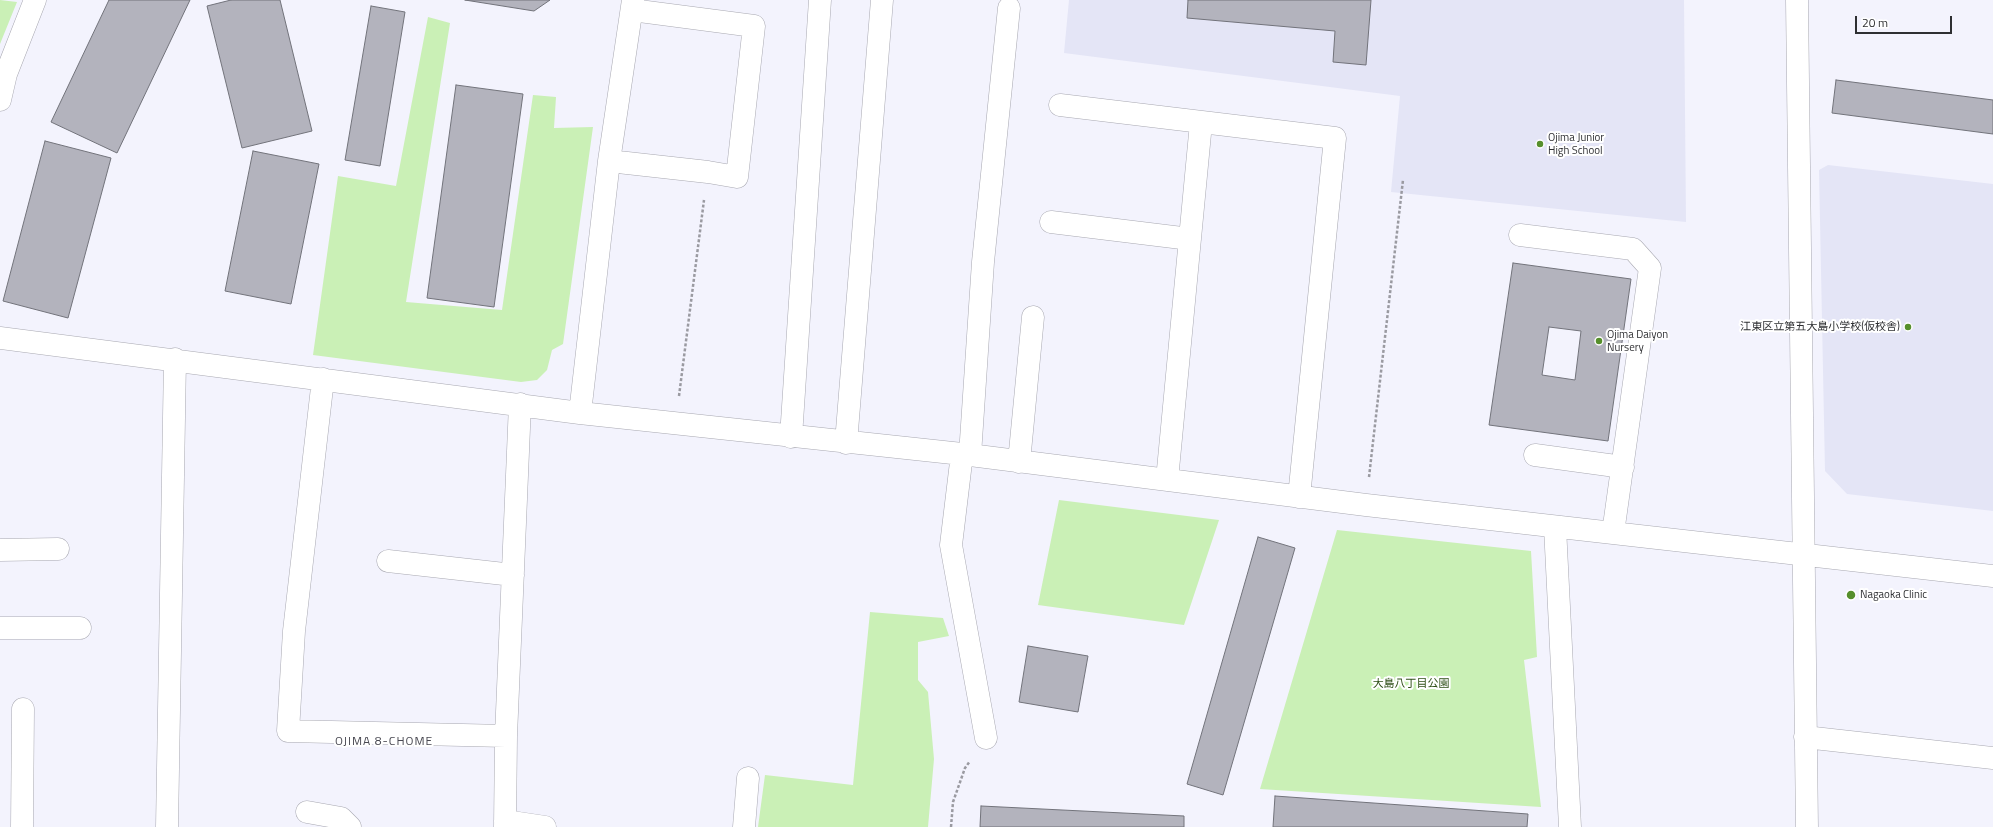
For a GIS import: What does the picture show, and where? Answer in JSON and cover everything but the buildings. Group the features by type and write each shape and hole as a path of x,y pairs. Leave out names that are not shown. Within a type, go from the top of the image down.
{"street":[{"path":"0,100 6,74 35,0"},
{"path":"791,437 820,0"},
{"path":"846,443 882,0"},
{"path":"1797,0 1806,827"},
{"path":"580,413 609,161 633,5 754,26 737,177 708,172 609,161"},
{"path":"986,738 951,545 966,455 983,262 1009,8"},
{"path":"1060,105 1335,138 1299,497"},
{"path":"1167,480 1201,123"},
{"path":"1051,222 1190,239"},
{"path":"1520,235 1633,249 1650,268 1613,533"},
{"path":"1019,462 1033,317"},
{"path":"0,338 520,404 580,413 966,455 1366,505 1993,576"},
{"path":"167,827 175,360"},
{"path":"323,379 294,631 288,731 506,736"},
{"path":"520,404 506,736 505,824 545,827"},
{"path":"1535,455 1623,467"},
{"path":"1555,527 1570,827"},
{"path":"0,550 58,550"},
{"path":"388,561 513,574"},
{"path":"0,628 80,628"},
{"path":"22,827 23,709"},
{"path":"1806,737 1993,758"},
{"path":"744,827 748,778"},
{"path":"307,812 341,818 350,827"}],"path":[{"path":"675,424 708,172"},
{"path":"1366,505 1403,180"},
{"path":"951,827 953,802 965,768 986,738"}],"shaded area":[{"name":"Ojima Junior High School","path":"1069,0 1684,0 1686,222 1391,192 1400,96 1064,53"},
{"name":"江東区立第五大島小学校(仮校舎)","path":"1828,165 1993,184 1993,511 1847,494 1825,471 1819,170"}],"green space":[{"path":"0,0 17,2 0,44"},
{"path":"428,17 450,23 406,302 502,310 533,95 556,97 554,128 593,127 563,344 552,350 547,370 537,380 521,382 313,355 338,176 396,186"},
{"path":"1059,500 1219,520 1184,625 1038,605"},
{"name":"大島八丁目公園","path":"1337,530 1531,551 1537,657 1524,660 1541,807 1260,789"},
{"path":"870,612 943,618 949,636 918,642 918,680 928,692 934,759 928,827 758,827 765,775 853,785"}],"place":[{"name":"Ojima Junior High School","path":"1540,144"},
{"name":"江東区立第五大島小学校(仮校舎)","path":"1908,327"},
{"name":"Ojima Daiyon Nursery","path":"1599,341"},
{"name":"Nagaoka Clinic","path":"1851,595"}],"district":[{"name":"OJIMA 8-CHOME","path":"384,742"}]}
